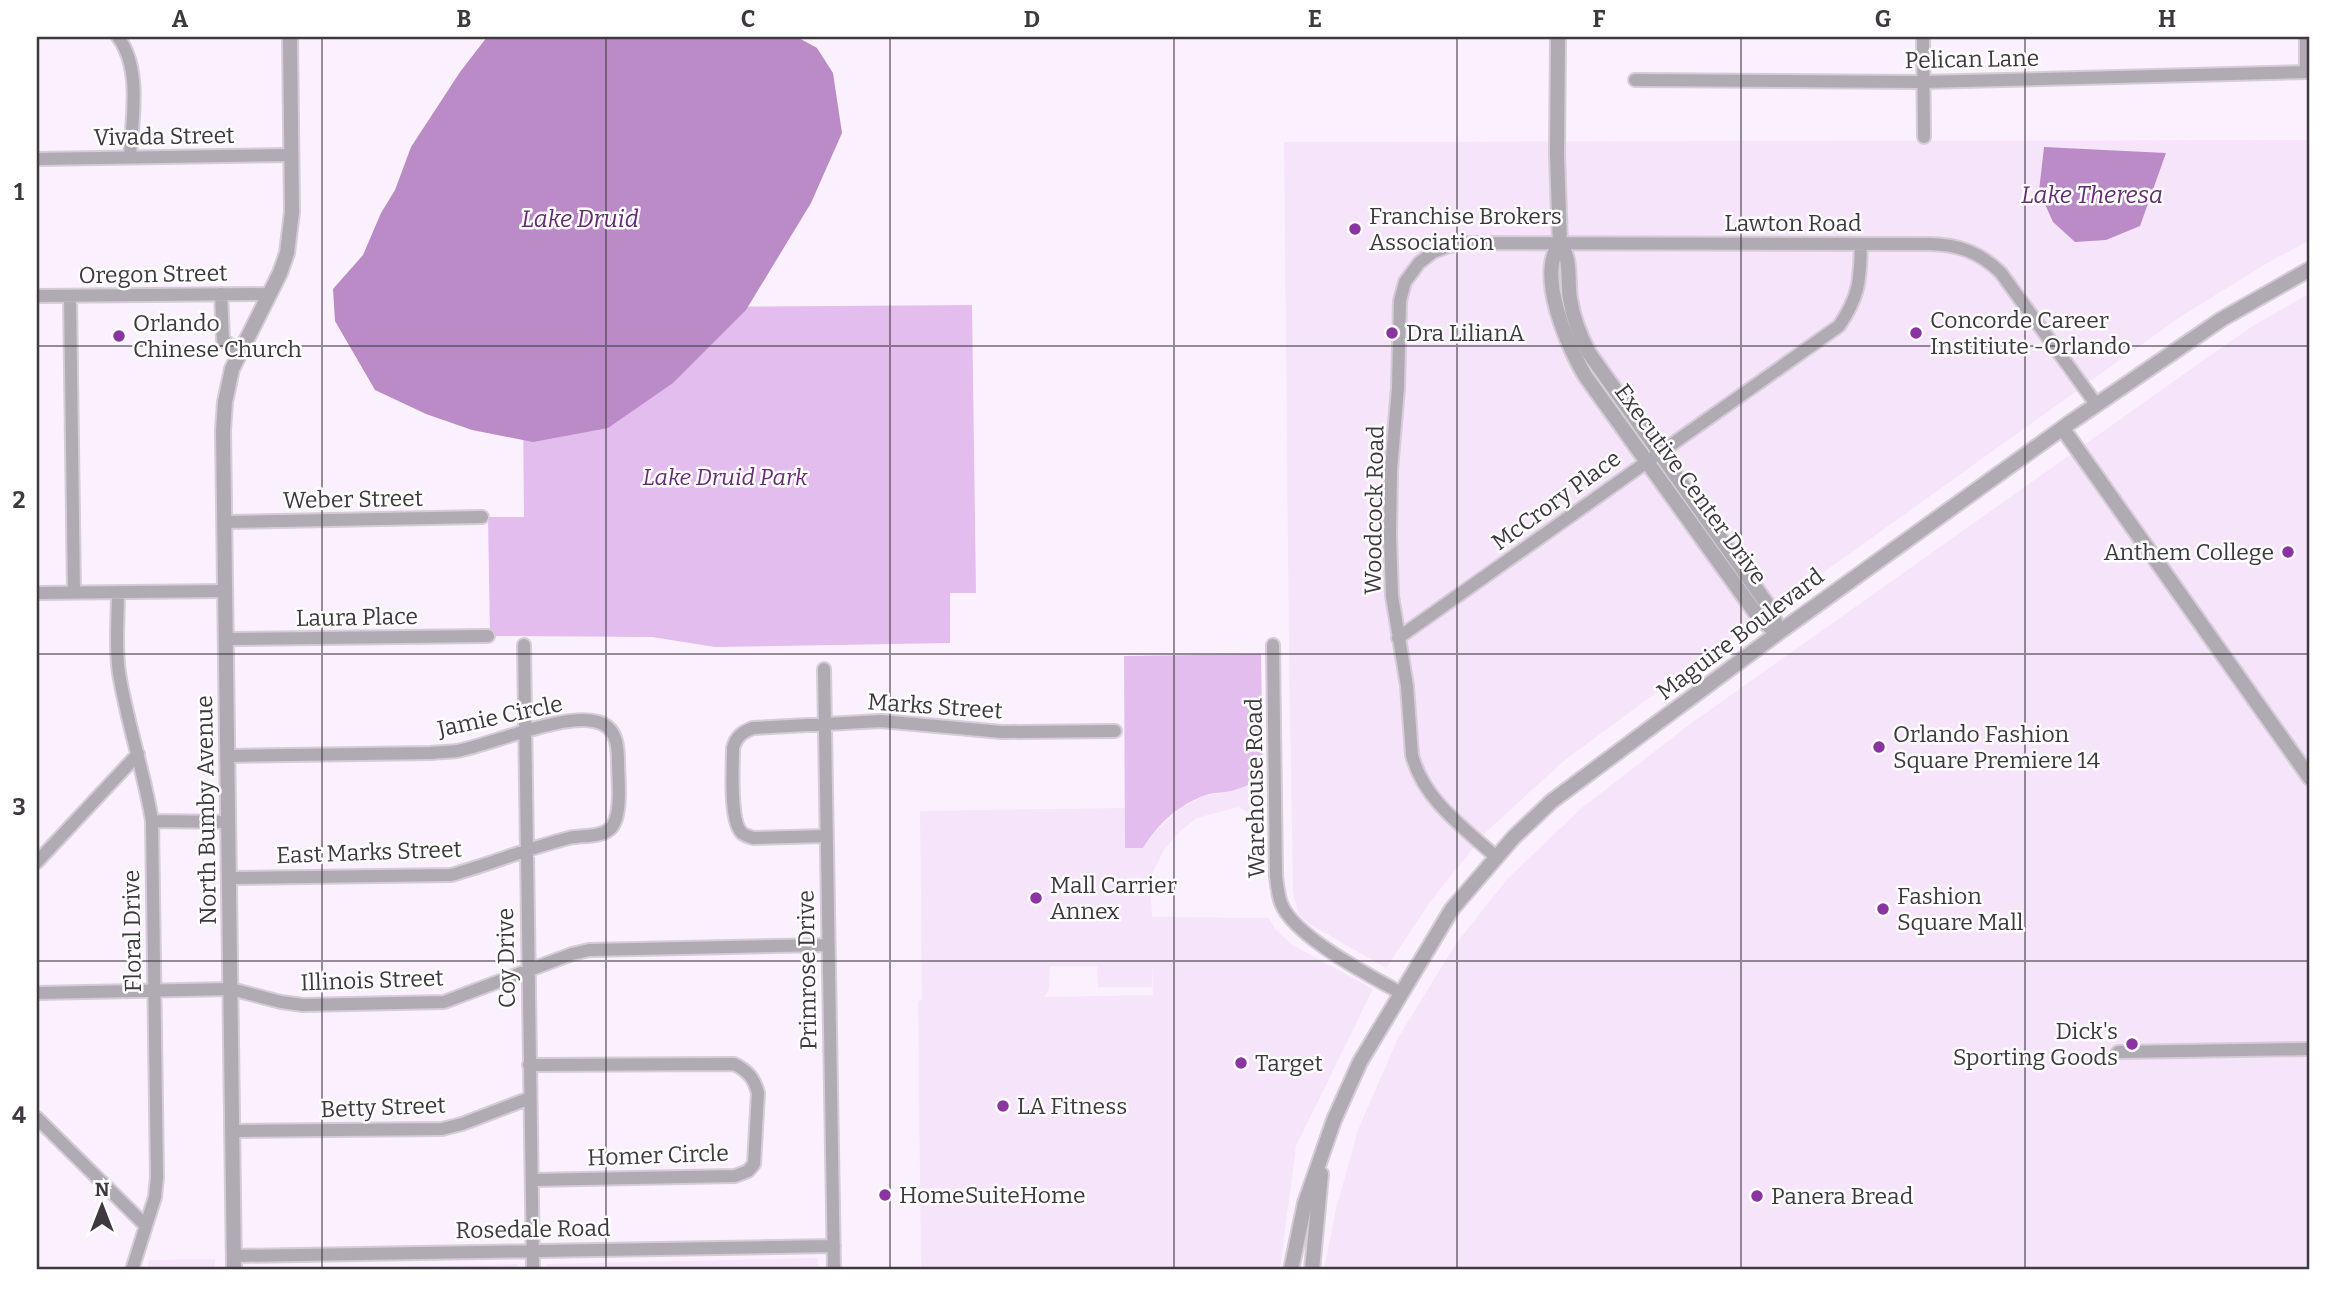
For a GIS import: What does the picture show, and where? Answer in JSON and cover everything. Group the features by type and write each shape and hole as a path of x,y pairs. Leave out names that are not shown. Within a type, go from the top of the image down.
{"street":[{"path":"118,37 125,45 131,64 133,88 130,157"},
{"name":"North Bumby Avenue","path":"234,1263 223,430 225,402 232,369 280,273 290,234 290,37"},
{"name":"Executive Center Drive","path":"1558,37 1557,163 1560,244 1553,256 1553,274 1557,310 1567,343 1586,377 1653,457 1760,620 1777,633"},
{"path":"1923,37 1924,137"},
{"path":"2305,37 2308,72"},
{"name":"Pelican Lane","path":"1635,80 1923,82 2308,72"},
{"name":"Vivada Street","path":"37,159 292,155"},
{"name":"Lawton Road","path":"1419,263 1433,252 1458,243 1861,244 1947,245 1962,248 1983,258 2006,279 2096,404"},
{"name":"McCrory Place","path":"1398,638 1839,326 1854,304 1860,278 1861,244"},
{"name":"Woodcock Road","path":"1419,263 1405,282 1400,308 1390,536 1392,596 1407,685 1412,755 1426,788 1442,808 1495,856"},
{"name":"Maguire Boulevard","path":"1291,1270 1305,1203 1334,1120 1360,1062 1452,909 1495,856 1552,801 1777,633 2096,404 2222,319 2310,269"},
{"path":"221,294 223,340 239,351"},
{"name":"Oregon Street","path":"37,296 270,294"},
{"path":"70,296 74,593"},
{"path":"2063,429 2310,778"},
{"name":"Weber Street","path":"225,522 482,517"},
{"path":"37,593 225,591"},
{"name":"Floral Drive","path":"118,592 118,669 152,821 157,1177 155,1197 132,1270"},
{"name":"Laura Place","path":"227,639 488,636"},
{"name":"Coy Drive","path":"524,645 533,1270"},
{"name":"Warehouse Road","path":"1273,645 1276,876 1281,904 1294,924 1317,942 1401,993"},
{"name":"Primrose Drive","path":"824,669 834,1270"},
{"name":"Jamie Circle","path":"228,756 458,751 525,731 586,720 600,722 610,728 617,741 618,812"},
{"name":"Marks Street","path":"826,836 753,838 743,834 734,813 733,748 743,732 753,728 881,721 1002,733 1115,731"},
{"path":"37,862 138,754"},
{"name":"East Marks Street","path":"230,878 451,875 481,867 526,849 579,836 595,836 609,830 618,812"},
{"path":"152,821 229,822"},
{"name":"Illinois Street","path":"37,993 231,989 303,1005 444,1002 589,950 827,945"},
{"path":"2118,1052 2310,1049"},
{"name":"Homer Circle","path":"529,1065 734,1064 748,1071 758,1093 757,1150 754,1164 748,1171 736,1176 532,1180"},
{"name":"Betty Street","path":"233,1131 442,1129 530,1098"},
{"path":"37,1118 145,1225"},
{"name":"Maguire Boulevard","path":"1312,1270 1322,1156"},
{"name":"Rosedale Road","path":"234,1263 533,1250 834,1246"}],"shaded area":[{"path":"2310,140 2310,240 2180,317 1565,760 1486,832 1430,902 1386,968 1308,923 1298,913 1293,892 1284,142"},
{"path":"2310,293 2310,1270 1324,1270 1336,1209 1358,1130 1398,1038 1455,945 1508,878 1583,807 1690,724 2251,327"},
{"path":"1263,776 1264,822 1238,807 1197,818 1179,832 1164,850 1150,878 1152,917 1269,918 1275,929 1291,944 1373,989 1296,1146 1280,1270 921,1270 918,1001 922,1000 920,811 1125,808 1125,848 1143,848 1152,834 1182,807 1204,796 1237,790","holes":["1152,962 1153,995 1044,997 1049,990 1050,966 1097,966 1098,987 1152,987"]},
{"path":"818,1258 818,1270 546,1270 546,1264"},
{"path":"215,1259 215,1270 147,1270 149,1260"},
{"path":"518,1264 518,1270 267,1270"}],"green space":[{"name":"Lake Druid Park","path":"972,305 976,593 950,593 950,643 715,647 652,637 490,636 488,517 524,517 522,308"},
{"path":"1261,654 1263,776 1238,789 1196,799 1170,816 1143,848 1125,848 1124,656"}],"water":[{"name":"Lake Druid","path":"487,37 797,37 817,48 833,73 842,133 811,203 746,310 673,383 608,428 533,442 472,430 426,414 375,390 335,321 333,289 363,255 381,213 395,190 411,147 460,72"},
{"name":"Lake Theresa","path":"2044,147 2166,153 2140,226 2106,240 2075,242 2053,222 2039,191"}],"place":[{"name":"Franchise Brokers Association","path":"1355,229"},
{"name":"Dra LilianA","path":"1392,333"},
{"name":"Concorde Career Institiute -Orlando","path":"1916,333"},
{"name":"Orlando Chinese Church","path":"119,336"},
{"name":"Anthem College","path":"2288,552"},
{"name":"Orlando Fashion Square Premiere 14","path":"1879,747"},
{"name":"Mall Carrier Annex","path":"1036,898"},
{"name":"Fashion Square Mall","path":"1883,909"},
{"name":"Dick's Sporting Goods","path":"2132,1044"},
{"name":"Target","path":"1241,1063"},
{"name":"LA Fitness","path":"1003,1106"},
{"name":"HomeSuiteHome","path":"885,1195"},
{"name":"Panera Bread","path":"1757,1196"}]}
